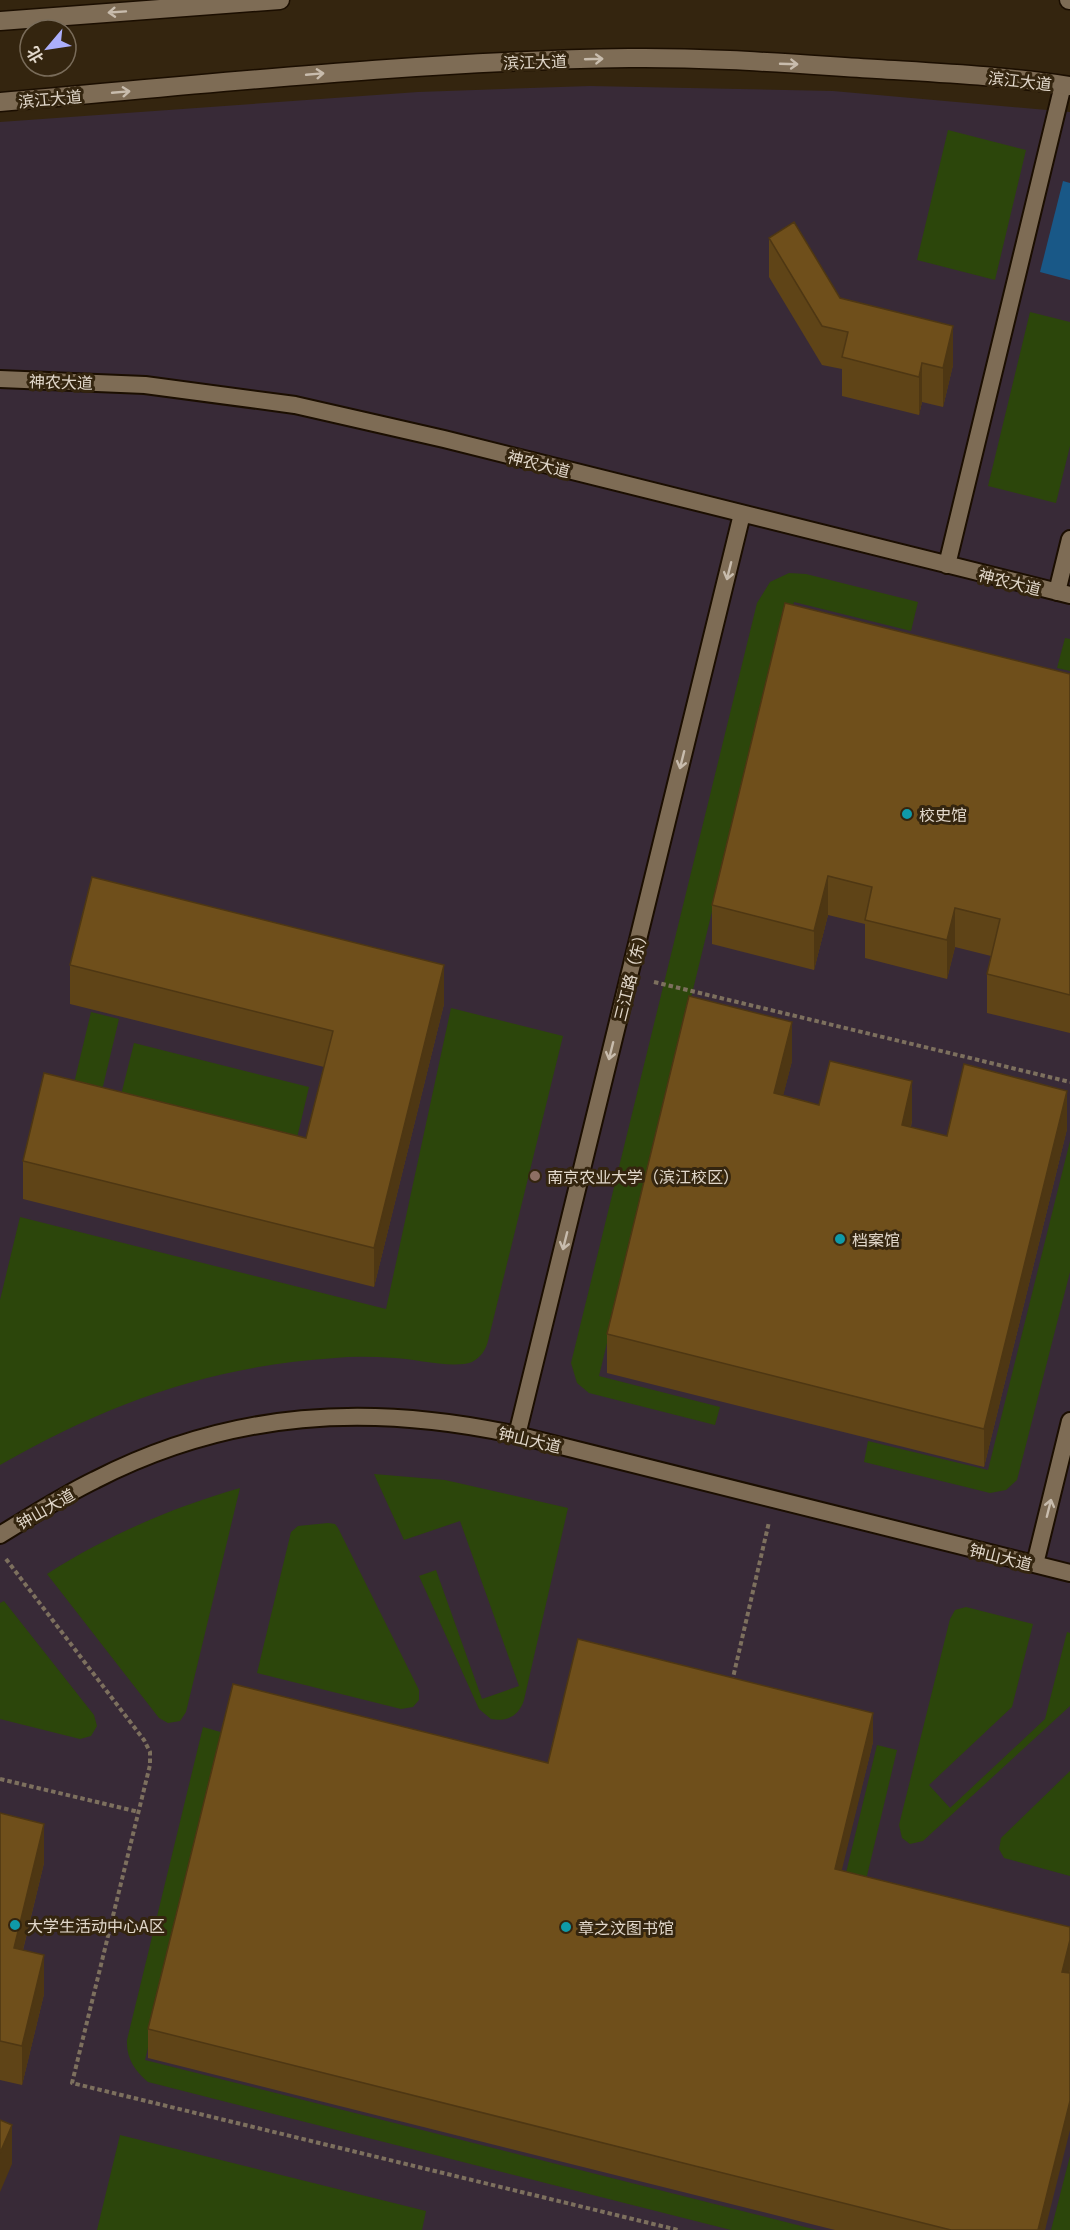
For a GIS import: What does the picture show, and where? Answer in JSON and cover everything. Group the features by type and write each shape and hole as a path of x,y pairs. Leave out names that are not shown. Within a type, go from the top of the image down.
{"main road":[{"path":"0,21 280,0"},
{"name":"滨江大道","path":"0,102 469,63 632,58 835,66 999,77 1066,85"}],"lane":[{"path":"947,565 1066,85"},
{"name":"神农大道","path":"0,380 145,385 295,405 434,436 1063,594"},
{"name":"三江路（东）","path":"517,1435 742,514"},
{"path":"1063,594 1070,539"},
{"name":"钟山大道","path":"0,1534 96,1479 139,1460 229,1431 276,1422 370,1415 417,1418 517,1435 1070,1573"},
{"path":"1035,1564 1070,1421"}],"path":[{"path":"629,976 1070,1082"},
{"path":"729,1693 774,1498"},
{"path":"0,1551 144,1740 150,1752 150,1765 139,1812 72,2083 678,2230"},
{"path":"0,1779 139,1812"}],"shaded area":[{"name":"南京农业大学（滨江校区）","path":"590,86 833,91 1070,112 1070,2230 0,2230 0,122 418,92"}],"green space":[{"path":"948,130 1026,150 995,280 917,260"},
{"path":"1030,312 1070,322 1070,446 1056,503 988,486"},
{"path":"789,573 806,574 918,602 911,631 794,602 786,634 780,632 599,1376 720,1407 715,1425 589,1393 577,1383 571,1363 757,603 770,582"},
{"path":"1065,638 1070,639 1070,671 1057,668"},
{"path":"451,1008 563,1036 488,1341 480,1356 464,1364 358,1357 289,1362 246,1369 162,1391 121,1406 80,1423 0,1465 0,1300 20,1217 386,1309"},
{"path":"91,1012 119,1019 94,1124 66,1117"},
{"path":"134,1043 309,1087 293,1155 117,1111"},
{"path":"1070,1141 1070,1272 1017,1480 1006,1490 990,1493 864,1462 868,1441 988,1470"},
{"path":"374,1474 445,1480 568,1508 524,1700 522,1706 512,1717 502,1720 491,1719 479,1709 419,1576 436,1570 482,1699 519,1686 460,1521 404,1540"},
{"path":"240,1488 186,1712 180,1721 168,1723 159,1718 47,1574 93,1547 140,1524 189,1504"},
{"path":"335,1524 338,1528 419,1690 419,1700 413,1707 401,1709 257,1673 291,1532 298,1526"},
{"path":"4,1601 94,1715 97,1726 91,1736 80,1739 0,1719 0,1603"},
{"path":"966,1607 1033,1624 1012,1707 929,1785 950,1808 1045,1719 1067,1632 1070,1633 1070,1706 923,1841 910,1844 902,1838 899,1825 950,1619 955,1610"},
{"path":"203,1727 224,1733 145,2060 817,2230 731,2230 148,2082 132,2064 127,2040"},
{"path":"877,1745 897,1750 866,1880 844,1881"},
{"path":"1070,1771 1070,1876 1004,1858 999,1849 1001,1838"},
{"path":"120,2135 426,2211 422,2230 97,2230"},
{"path":"1070,2156 1070,2230 1051,2230"}],"water":[{"path":"1063,181 1070,183 1070,280 1040,272"}],"building":[{"path":"794,222 840,298 953,326 943,368 922,363 919,377 842,357 848,332 822,326 769,238"},
{"name":"校史馆","path":"785,603 1070,674 1070,995 987,974 1000,919 955,908 947,940 865,920 872,887 828,876 814,931 712,905"},
{"path":"92,877 444,965 374,1248 23,1161 44,1073 306,1138 333,1031 70,965"},
{"name":"档案馆","path":"689,996 792,1022 774,1093 819,1105 830,1061 912,1081 902,1125 947,1136 964,1064 1067,1091 984,1429 607,1334"},
{"name":"章之汶图书馆","path":"578,1639 873,1713 835,1869 1070,1927 1070,1940 1062,1972 1070,1973 1070,2101 1038,2230 951,2230 148,2029 233,1684 548,1763"},
{"name":"大学生活动中心A区","path":"0,1813 44,1824 14,1948 44,1955 22,2046 0,2041"},
{"path":"0,2120 12,2125 0,2153"}],"place":[{"name":"校史馆","path":"907,814"},
{"name":"南京农业大学（滨江校区）","path":"535,1176"},
{"name":"档案馆","path":"840,1239"},
{"name":"大学生活动中心A区","path":"15,1925"},
{"name":"章之汶图书馆","path":"566,1927"}]}
